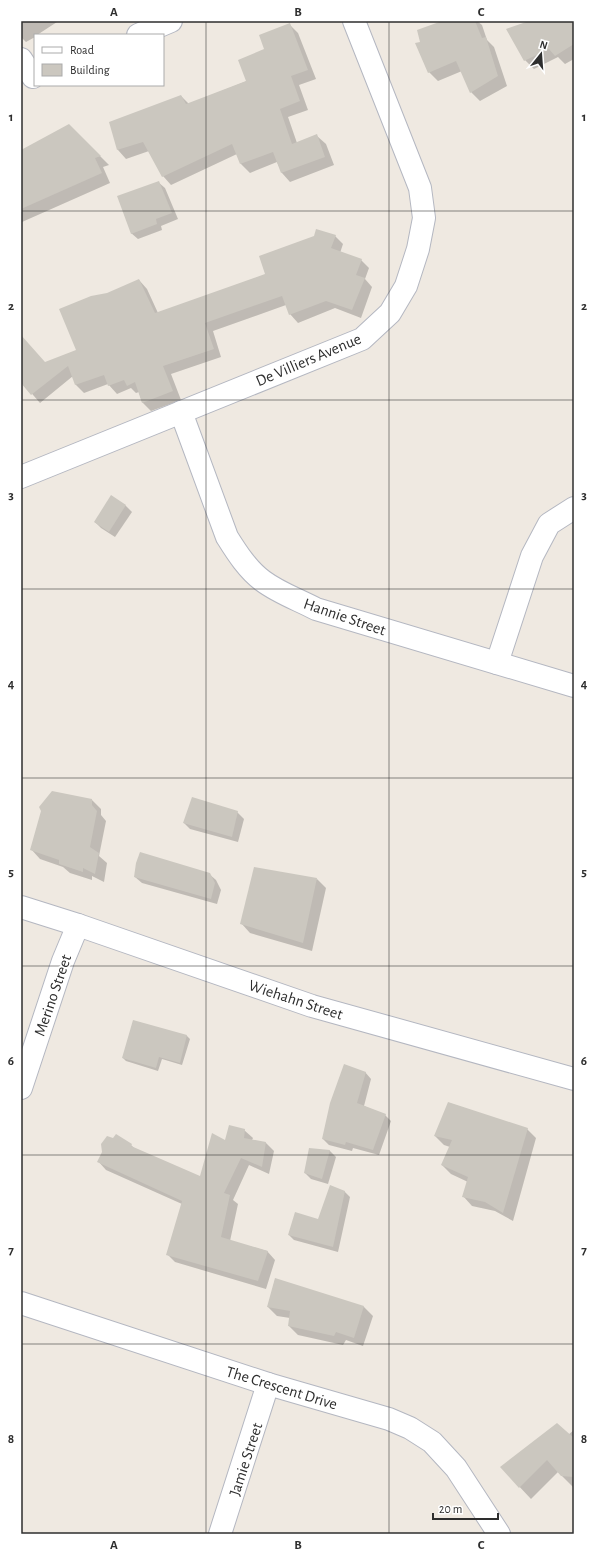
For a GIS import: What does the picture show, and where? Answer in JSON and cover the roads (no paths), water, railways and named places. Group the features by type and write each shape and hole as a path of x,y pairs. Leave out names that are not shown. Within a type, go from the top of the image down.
{"street":[{"path":"140,34 171,21"},
{"name":"De Villiers Avenue","path":"21,477 362,339 390,314 406,286 418,249 424,218 420,188 354,21"},
{"path":"21,59 30,79"},
{"name":"Hannie Street","path":"182,412 227,537 238,555 262,580 278,590 316,609 574,686"},
{"path":"497,663 532,556 549,524 574,508"},
{"name":"Wiehahn Street","path":"21,907 78,925 312,1006 574,1079"},
{"name":"Merino Street","path":"21,1088 63,961 78,925"},
{"name":"The Crescent Drive","path":"21,1303 268,1384 389,1419 410,1428 432,1442 456,1468 499,1534"},
{"name":"Jamie Street","path":"220,1534 268,1384"}]}
